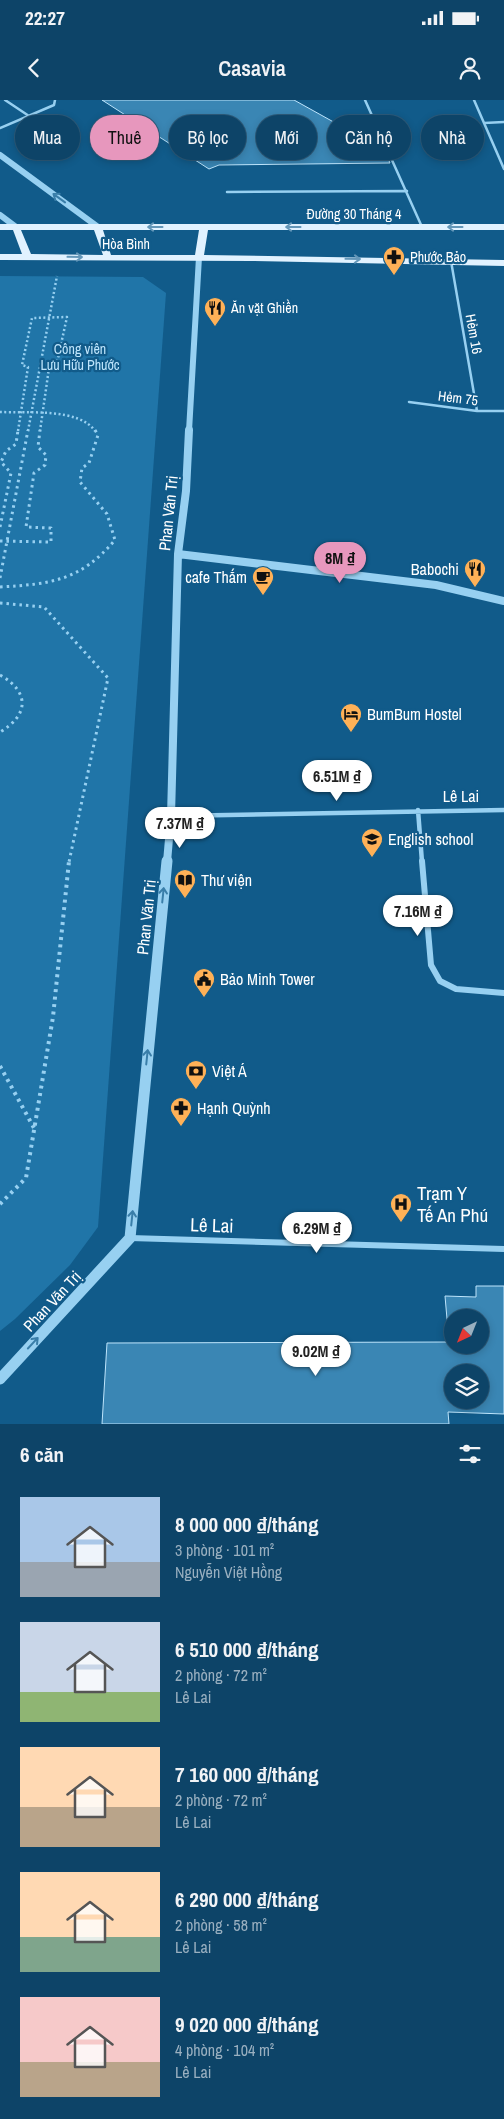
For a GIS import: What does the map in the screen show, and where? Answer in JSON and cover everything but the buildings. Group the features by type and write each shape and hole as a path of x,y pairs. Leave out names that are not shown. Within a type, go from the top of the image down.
{"main road":[{"name":"Hòa Bình","path":"0,227 204,227"},
{"path":"16,227 27,256"},
{"path":"98,227 108,258"},
{"path":"199,258 204,227"},
{"name":"Đường 30 Tháng 4","path":"204,227 504,227"},
{"name":"Hòa Bình","path":"0,257 451,261"},
{"path":"451,261 504,263"}],"street":[{"path":"0,155 98,227"},
{"path":"0,215 16,227"},
{"name":"Phan Văn Trị","path":"0,1379 130,1238 171,816 178,554 186,491 199,258"},
{"path":"178,554 436,585 504,601"},
{"path":"418,810 431,965 440,980 456,988 504,993"},
{"name":"Lê Lai","path":"171,816 418,810 504,810"},
{"name":"Lê Lai","path":"130,1238 504,1249"}],"lane":[{"path":"5,100 28,115"},
{"path":"31,115 54,105 55,100"},
{"path":"365,100 422,227"},
{"path":"474,100 481,115"},
{"path":"0,128 15,122"},
{"path":"504,122 484,123 504,169"},
{"path":"227,192 407,191"},
{"name":"Hẻm 16","path":"451,261 477,411"},
{"name":"Hẻm 75","path":"409,402 477,411 504,411"}],"path":[{"path":"0,578 60,257"},
{"path":"0,527 11,473 1,462 6,451 16,444 28,367 22,365 32,318 66,317 56,367 50,368 38,447 46,455 44,465 34,473 26,527 51,528 51,542 0,541"},
{"path":"0,412 68,415 90,423 98,435 90,463 82,468 80,482 105,509 114,525 115,540 102,557 77,573 46,584 0,587"},
{"path":"0,603 44,607 108,678 69,859 53,1017 26,1178 0,1204"},
{"path":"0,675 11,680 19,688 23,699 22,710 16,720 0,732"},
{"path":"0,1066 34,1129"}],"green space":[{"name":"Công viên Lưu Hữu Phước","path":"0,276 143,277 166,293 98,1227 70,1265 15,1319 0,1331"}],"place":[{"name":"Phước Bảo","path":"394,276"},
{"name":"Ăn vặt Ghiền","path":"215,327"},
{"name":"Babochi","path":"475,588"},
{"name":"cafe Thắm","path":"263,596"},
{"name":"BumBum Hostel","path":"351,733"},
{"name":"English school","path":"372,858"},
{"name":"Thư viện","path":"185,899"},
{"name":"Bảo Minh Tower","path":"204,998"},
{"name":"Việt Á","path":"196,1090"},
{"name":"Hạnh Quỳnh","path":"181,1127"},
{"name":"Trạm Y Tế An Phú","path":"401,1223"}]}
